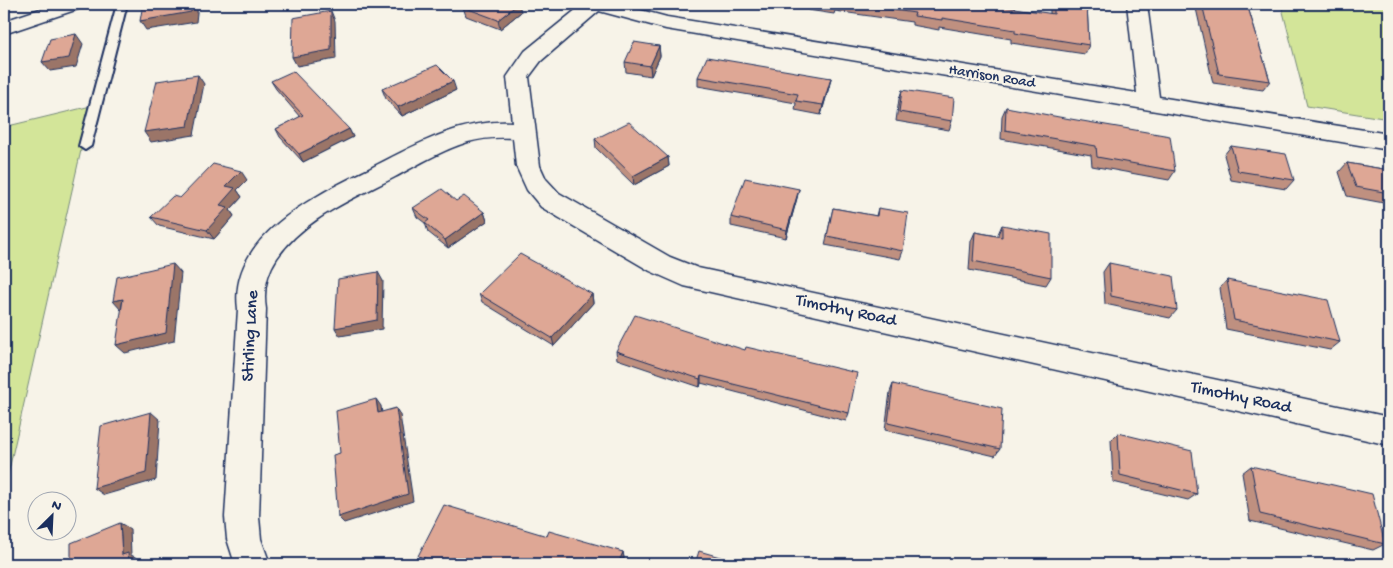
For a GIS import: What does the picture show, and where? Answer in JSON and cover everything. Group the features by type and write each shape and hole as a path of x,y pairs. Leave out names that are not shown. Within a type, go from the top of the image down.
{"street":[{"path":"4,28 74,4"},
{"name":"Harrison Road","path":"595,4 676,24 1389,142"},
{"name":"Timothy Road","path":"595,4 533,56 518,77 528,166 536,184 550,200 660,264 694,278 1389,431"},
{"path":"1137,4 1150,103"},
{"name":"Stirling Lane","path":"252,564 244,539 242,517 252,309 251,290 257,270 269,250 286,230 321,204 444,142 487,129 524,132"}],"lane":[{"path":"85,146 122,4"}],"green space":[{"path":"1281,4 1389,4 1389,119 1307,106"},
{"path":"91,106 4,492 4,127"}],"building":[{"path":"143,4 192,4 191,12 140,21"},
{"path":"467,4 518,4 498,20 463,7"},
{"path":"850,4 987,4 1054,14 1054,4 1087,4 1089,45 1015,33 1015,30 942,18 942,20 914,16 915,13"},
{"path":"1202,4 1247,4 1270,81 1219,74"},
{"path":"331,11 331,50 292,57 293,18"},
{"path":"76,34 69,58 42,62 50,39"},
{"path":"634,42 659,46 650,66 625,62"},
{"path":"707,57 831,78 823,105 796,101 798,94 698,77"},
{"path":"437,65 453,81 398,107 382,89"},
{"path":"293,71 349,129 299,154 276,129 303,115 271,81"},
{"path":"198,75 188,126 144,132 157,81"},
{"path":"902,90 954,98 952,121 899,112"},
{"path":"1006,107 1170,136 1175,171 1097,157 1096,146 1005,130"},
{"path":"629,122 668,157 633,176 595,139"},
{"path":"1231,146 1286,154 1294,180 1238,171"},
{"path":"1347,163 1389,170 1389,193 1356,187"},
{"path":"213,164 241,171 226,186 235,188 220,205 228,207 207,230 151,217 173,196 180,198"},
{"path":"745,178 799,189 787,230 731,217"},
{"path":"442,189 456,201 464,196 484,212 445,240 425,223 429,220 413,208"},
{"path":"833,208 877,216 878,208 908,213 903,251 827,236"},
{"path":"1002,225 1051,234 1051,277 973,261 975,232 1002,237"},
{"path":"520,254 592,294 552,338 479,294"},
{"path":"1109,263 1173,276 1177,310 1111,296"},
{"path":"173,264 166,333 116,345 123,299 113,301 117,277"},
{"path":"378,272 377,320 335,328 338,279"},
{"path":"1227,280 1328,300 1340,342 1234,320"},
{"path":"635,315 745,350 746,347 857,373 849,413 701,376 700,379 616,351"},
{"path":"893,384 1002,409 1000,449 888,423"},
{"path":"376,399 378,413 396,408 408,494 338,517 333,455 340,453 336,411"},
{"path":"151,412 146,473 94,488 101,426"},
{"path":"1118,433 1192,451 1197,494 1120,475"},
{"path":"1251,466 1372,494 1385,544 1260,514"},
{"path":"444,505 547,536 549,531 623,552 618,564 444,564 418,556"},
{"path":"120,523 122,555 128,553 129,564 71,564 71,543"},
{"path":"699,551 741,563 695,564"}]}
